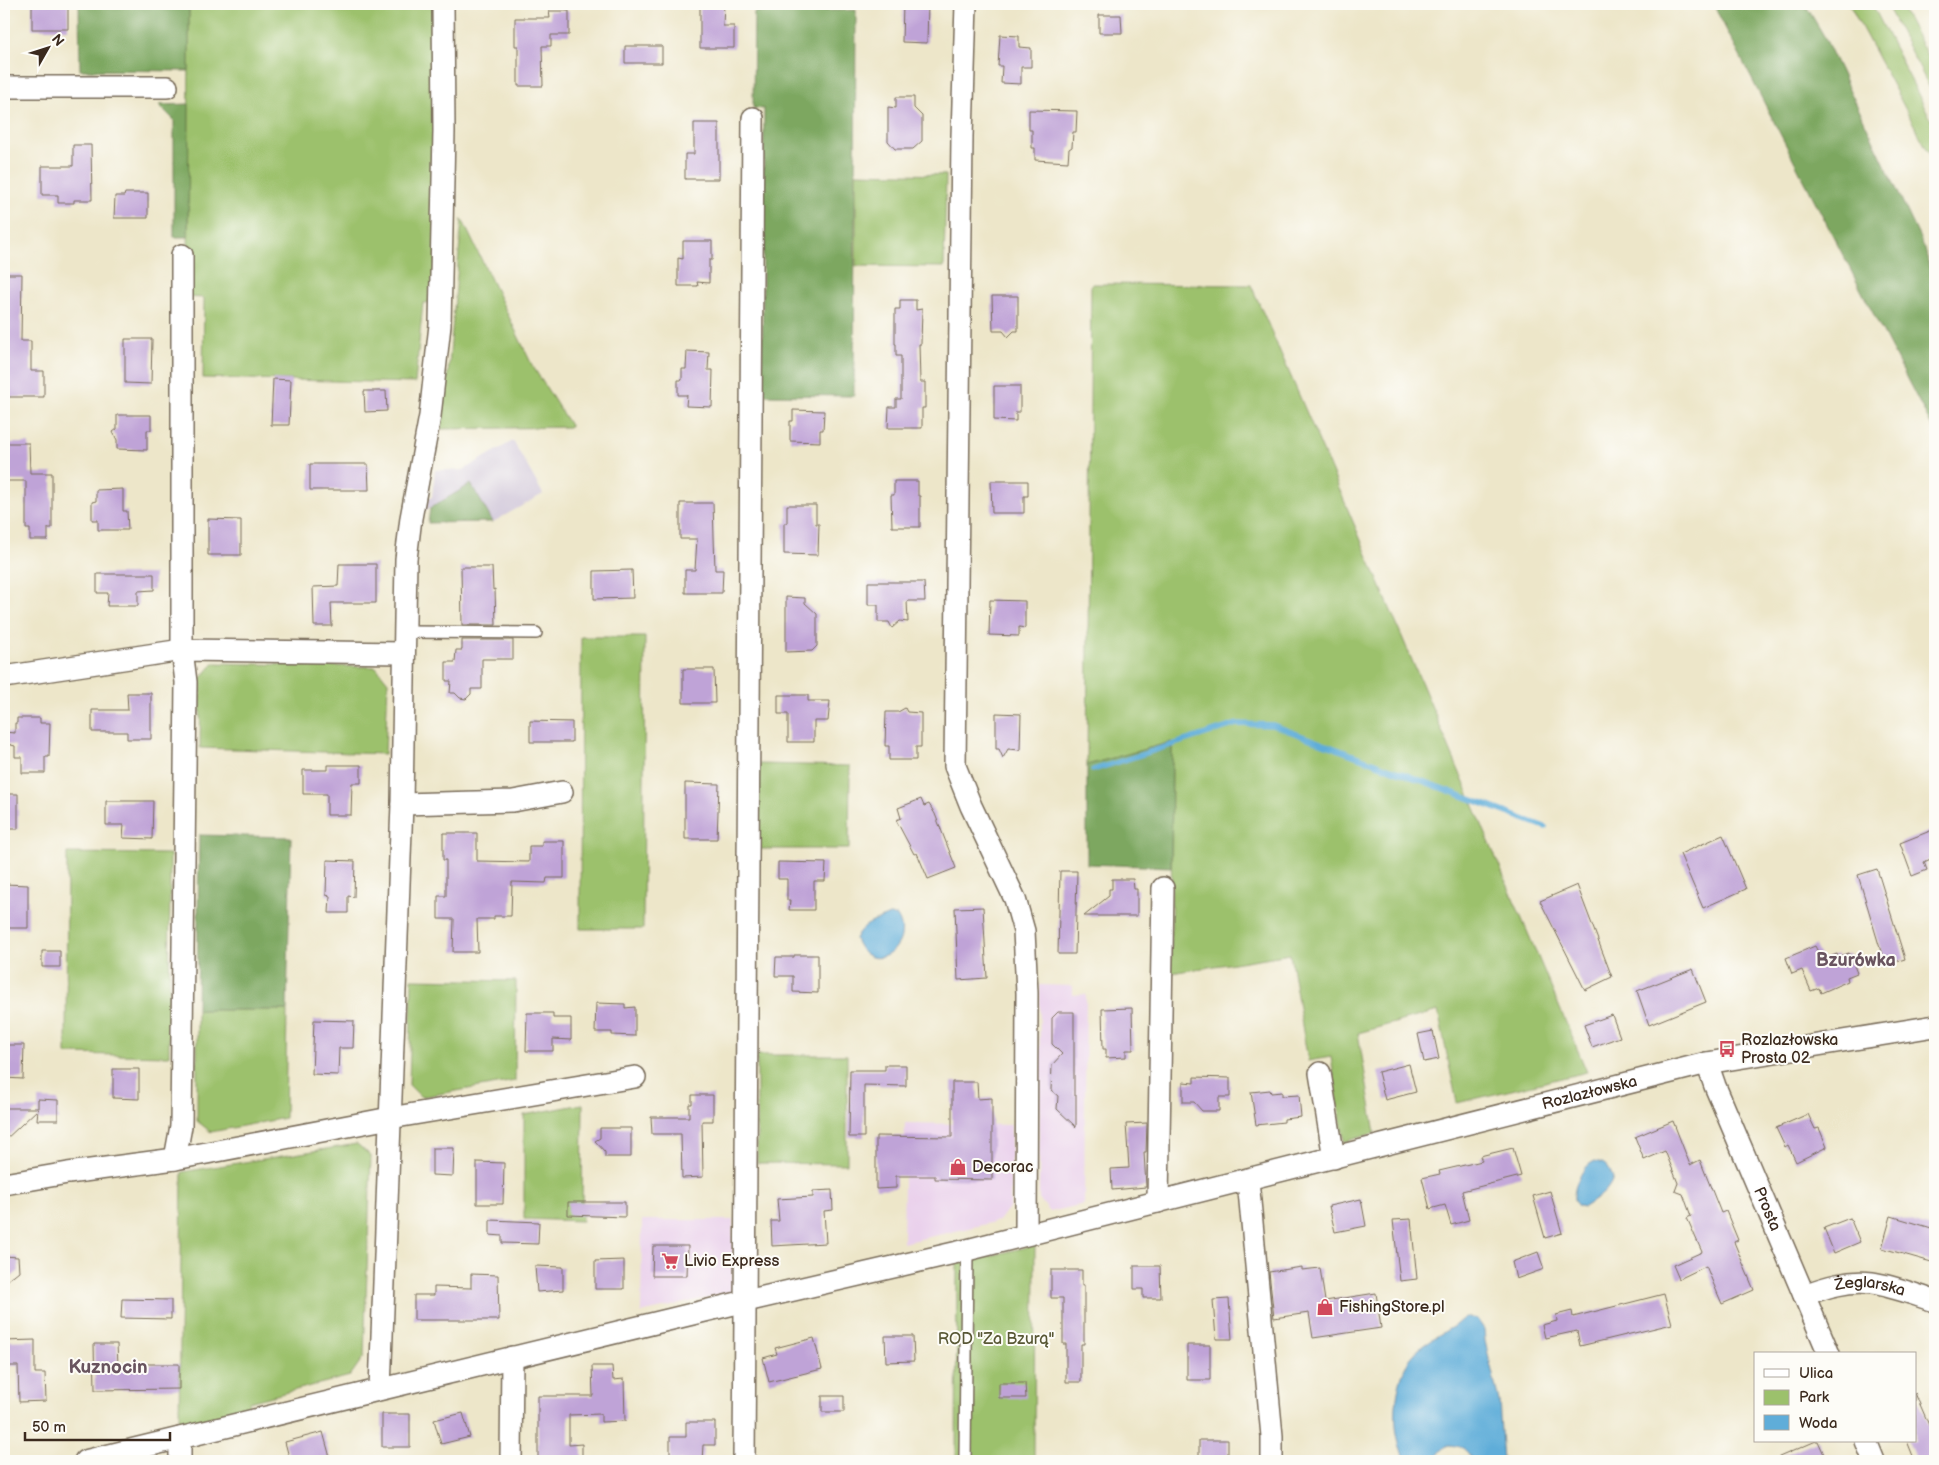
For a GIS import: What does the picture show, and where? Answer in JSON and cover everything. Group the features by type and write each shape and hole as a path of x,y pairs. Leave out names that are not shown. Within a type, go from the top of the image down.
{"street":[{"path":"380,1389 402,804 406,559 411,518 430,416 440,325 444,131 443,4"},
{"path":"966,4 962,136 955,766 971,806 1015,899 1024,931 1027,993 1026,1234"},
{"path":"4,87 167,87"},
{"path":"744,1461 753,118"},
{"path":"175,1159 181,1126 186,682 182,650 182,255"},
{"path":"4,676 182,650 404,654"},
{"path":"402,804 513,801 562,792"},
{"path":"1158,1202 1163,888"},
{"name":"Rozlazłowska","path":"85,1461 746,1301 967,1250 1707,1063 1935,1026"},
{"name":"Prosta","path":"1707,1063 1715,1086 1828,1352"},
{"path":"1320,1072 1334,1158"},
{"path":"4,1184 68,1173 175,1159 390,1118 635,1077"},
{"path":"1248,1180 1272,1436 1272,1461"},
{"name":"Żeglarska","path":"1804,1295 1826,1287 1852,1282 1873,1283 1935,1301"},
{"path":"510,1461 512,1357"},
{"path":"180,1438 180,1461"},
{"path":"1866,1442 1874,1461"}],"lane":[{"path":"405,632 536,633"},
{"path":"965,1461 967,1250"}],"shaded area":[{"path":"513,441 543,494 493,522 471,484 417,515 420,504 432,497 435,470 463,470"},
{"path":"1040,985 1073,986 1073,995 1086,994 1084,1204 1050,1212 1039,1199"},
{"path":"905,1123 1011,1125 1010,1206 999,1221 903,1243"},
{"path":"642,1220 733,1220 732,1292 641,1313"}],"green space":[{"path":"79,4 189,4 189,71 80,70"},
{"path":"189,4 437,4 435,302 423,303 415,383 203,378 204,298 188,297"},
{"path":"1713,4 1805,4 1824,36 1925,249 1935,291 1935,433"},
{"path":"1849,4 1872,4 1935,127 1935,164"},
{"path":"1886,4 1900,4 1935,70 1935,98"},
{"path":"856,10 854,396 762,395 764,109 753,108 754,12"},
{"path":"189,104 188,237 174,237 174,120 159,105"},
{"path":"856,173 946,175 944,267 856,266"},
{"path":"462,219 532,365 571,427 441,429 449,365"},
{"path":"1091,284 1251,285 1587,1072 1457,1103 1438,1011 1358,1033 1375,1133 1344,1142 1331,1057 1308,1061 1290,954 1171,973 1172,742 1087,765"},
{"path":"471,484 493,522 428,523 430,508"},
{"path":"581,637 645,637 643,929 580,929"},
{"path":"214,663 376,667 388,682 385,754 200,748 201,678"},
{"path":"1172,742 1171,867 1087,864 1087,765"},
{"path":"759,764 850,766 849,849 759,849"},
{"path":"199,835 291,837 287,1010 197,1010"},
{"path":"67,853 170,854 169,1056 66,1054"},
{"path":"412,979 516,981 515,1081 421,1097 409,1085"},
{"path":"197,1010 287,1010 285,1118 211,1132 197,1121"},
{"path":"757,1055 847,1055 847,1164 757,1163"},
{"path":"583,1104 582,1221 524,1219 524,1115"},
{"path":"357,1144 371,1156 364,1356 350,1376 249,1402 248,1409 179,1425 182,1172"},
{"name":"ROD \"Za Bzurą\"","path":"1035,1245 1034,1461 956,1461 957,1264"}],"water":[{"path":"889,915 897,916 901,927 901,938 889,954 871,957 862,951 855,939 865,926"},
{"path":"1595,1161 1607,1166 1613,1178 1602,1195 1584,1207 1578,1206 1574,1201 1574,1196 1579,1178 1586,1168"},
{"path":"1466,1317 1477,1319 1484,1329 1499,1401 1503,1461 1472,1461 1463,1449 1448,1445 1430,1461 1408,1461 1402,1451 1396,1424 1396,1408 1401,1377 1407,1364 1417,1351"}],"building":[{"path":"32,4 68,4 68,29 32,29"},
{"path":"700,4 724,4 723,26 734,26 734,48 700,48"},
{"path":"903,4 928,4 927,43 902,42"},
{"path":"549,11 569,11 569,35 551,35 551,46 542,46 543,86 518,86 518,46 515,46 515,18 550,18"},
{"path":"1099,15 1121,15 1122,33 1099,33"},
{"path":"1000,35 1019,36 1019,47 1031,48 1031,67 1021,67 1021,84 1001,83 1002,66 998,66"},
{"path":"625,46 662,46 662,63 625,63"},
{"path":"896,97 914,97 914,108 922,116 922,141 913,149 895,149 888,141 888,107 896,108"},
{"path":"1029,110 1077,111 1076,132 1073,132 1068,162 1035,160 1035,148 1032,148 1032,130 1029,130"},
{"path":"694,123 719,123 719,179 685,179 685,154 694,154"},
{"path":"73,145 91,145 92,200 74,200 74,203 58,203 58,195 42,195 42,166 73,166"},
{"path":"125,193 148,193 148,218 114,218 115,196 124,196"},
{"path":"683,241 712,241 712,260 709,260 709,283 697,282 698,286 678,286 678,258 683,259"},
{"path":"4,274 22,274 21,341 31,341 31,371 44,371 44,397 4,397"},
{"path":"992,296 1018,296 1018,331 1014,331 1008,337 1003,331 993,331"},
{"path":"900,300 916,300 916,310 922,309 921,344 919,344 920,382 925,382 925,408 922,408 922,428 888,428 889,407 896,407 896,399 901,399 901,356 896,356 895,344 895,309 900,309"},
{"path":"125,339 152,339 151,384 125,383"},
{"path":"687,351 709,352 708,370 713,370 712,407 686,406 687,395 678,395 678,380 682,380 682,369 686,369"},
{"path":"273,379 291,380 289,425 271,425"},
{"path":"994,386 1020,386 1020,412 1016,412 1016,421 994,420"},
{"path":"364,391 386,391 387,411 365,412"},
{"path":"793,410 824,411 823,430 820,430 820,442 790,441 790,421 793,421"},
{"path":"117,415 151,415 151,430 147,430 147,450 117,449 117,440 113,432 117,429"},
{"path":"4,443 29,443 30,473 52,473 52,528 48,528 48,540 30,540 30,529 26,529 26,481 4,481"},
{"path":"310,464 368,464 369,490 310,490"},
{"path":"894,481 918,481 920,527 892,527 891,495 894,495"},
{"path":"991,481 1028,481 1028,496 1024,496 1024,513 992,513"},
{"path":"123,489 123,511 127,511 128,530 98,530 98,520 92,520 92,502 96,501 96,490"},
{"path":"680,503 713,503 715,570 723,570 722,593 685,593 685,570 695,570 697,539 680,539"},
{"path":"787,505 816,505 816,524 819,524 818,555 784,554 784,523 787,523"},
{"path":"208,519 241,520 241,555 208,555"},
{"path":"339,564 376,564 376,603 331,603 332,626 314,626 313,587 338,586"},
{"path":"461,567 492,567 496,625 462,625"},
{"path":"632,570 633,598 594,599 594,571"},
{"path":"97,574 154,574 154,590 138,591 138,606 107,606 108,593 97,593"},
{"path":"868,582 924,582 925,601 907,601 908,622 900,621 892,628 889,622 878,622 878,605 868,605"},
{"path":"786,597 805,598 805,603 817,614 817,646 812,651 786,652"},
{"path":"990,600 1025,601 1025,628 1019,627 1019,636 989,635"},
{"path":"462,640 513,640 513,659 482,659 482,689 471,689 471,694 466,699 460,698 455,693 450,693 451,681 446,681 446,662 455,662 456,650 462,650"},
{"path":"683,669 714,669 715,703 683,703"},
{"path":"127,693 151,693 151,739 127,739 127,732 92,732 92,710 128,710"},
{"path":"778,695 808,695 808,701 830,701 828,721 814,721 814,742 788,742 788,714 778,714"},
{"path":"905,708 907,712 921,713 921,747 916,747 916,760 889,760 889,746 885,746 886,712 898,712"},
{"path":"996,713 1021,714 1020,750 1008,749 1003,758 999,749 996,749"},
{"path":"17,718 40,718 40,723 50,723 49,757 45,757 45,773 22,773 22,757 15,757 15,746 4,743 4,732 15,733"},
{"path":"530,721 572,722 572,742 530,742"},
{"path":"328,765 361,765 361,783 352,783 351,815 327,815 327,794 303,794 303,770 328,770"},
{"path":"685,783 719,784 717,839 685,839"},
{"path":"4,794 18,794 18,829 4,829"},
{"path":"921,799 924,806 929,804 935,814 956,868 928,879 917,853 914,854 896,820 901,818 898,808"},
{"path":"106,801 153,801 152,839 123,838 124,825 106,825"},
{"path":"1935,829 1935,857 1924,862 1927,870 1912,876 1900,843"},
{"path":"443,833 477,833 477,861 529,862 529,846 542,846 542,841 564,841 564,878 547,878 546,883 512,882 511,916 477,919 478,952 453,952 454,919 438,919 438,896 446,896 446,860 443,860"},
{"path":"1723,835 1746,889 1703,908 1680,854"},
{"path":"327,860 355,861 354,897 348,896 348,913 329,913 330,896 326,895"},
{"path":"778,862 826,863 825,881 814,881 814,910 789,910 790,900 787,900 787,879 778,879"},
{"path":"1877,869 1905,959 1885,965 1858,875"},
{"path":"1060,871 1077,871 1075,954 1058,954"},
{"path":"1112,879 1133,879 1134,889 1137,889 1137,916 1084,916 1109,896 1109,889 1112,889"},
{"path":"4,884 28,885 28,928 4,928"},
{"path":"1577,885 1612,977 1585,990 1540,901"},
{"path":"983,907 987,978 958,980 955,908"},
{"path":"1815,946 1822,960 1837,954 1838,957 1849,953 1857,973 1847,977 1848,981 1821,993 1819,988 1811,991 1802,970 1792,974 1786,958"},
{"path":"42,951 60,951 60,967 42,967"},
{"path":"794,955 818,955 818,993 793,992 793,976 775,976 776,957 794,957"},
{"path":"1693,969 1706,1002 1649,1025 1637,991"},
{"path":"596,1003 625,1004 625,1008 635,1007 635,1036 612,1035 612,1032 595,1032"},
{"path":"1132,1008 1133,1050 1126,1050 1126,1057 1106,1058 1106,1049 1103,1049 1102,1009"},
{"path":"1058,1012 1074,1012 1076,1127 1057,1109 1058,1096 1051,1090 1052,1065 1062,1054 1052,1044 1052,1018"},
{"path":"527,1013 553,1013 553,1018 571,1018 571,1040 553,1039 553,1051 526,1051"},
{"path":"1612,1015 1620,1037 1592,1047 1584,1025"},
{"path":"314,1020 354,1021 353,1048 339,1048 338,1075 312,1074"},
{"path":"1433,1031 1439,1059 1424,1062 1418,1034"},
{"path":"4,1045 24,1045 23,1079 4,1078"},
{"path":"1409,1064 1416,1092 1385,1100 1378,1072"},
{"path":"885,1065 906,1065 906,1086 864,1085 864,1137 849,1137 850,1070 885,1070"},
{"path":"113,1069 139,1069 139,1099 113,1098"},
{"path":"1194,1077 1230,1078 1230,1097 1219,1097 1219,1111 1202,1111 1194,1102 1183,1102 1183,1082 1194,1083"},
{"path":"952,1082 977,1082 978,1099 992,1098 992,1180 935,1179 935,1176 896,1176 896,1188 876,1189 876,1136 952,1137"},
{"path":"1270,1090 1271,1093 1282,1092 1282,1096 1299,1095 1301,1117 1284,1119 1284,1122 1256,1125 1251,1092"},
{"path":"692,1095 713,1095 713,1121 702,1121 703,1177 682,1178 681,1134 652,1134 651,1117 689,1117 689,1104 692,1104"},
{"path":"38,1099 58,1100 58,1120 37,1120 38,1109 4,1141 4,1108 38,1108"},
{"path":"1808,1114 1815,1129 1819,1128 1827,1147 1796,1162 1788,1145 1785,1147 1776,1128"},
{"path":"1673,1121 1690,1165 1700,1160 1721,1213 1726,1211 1738,1240 1734,1242 1754,1290 1722,1304 1706,1266 1679,1279 1673,1265 1702,1252 1687,1218 1691,1216 1683,1194 1675,1191 1678,1183 1665,1151 1644,1160 1635,1137"},
{"path":"1147,1123 1146,1152 1144,1152 1146,1187 1112,1190 1111,1169 1129,1168 1126,1124"},
{"path":"600,1128 631,1128 631,1157 605,1157 605,1152 595,1141 600,1138"},
{"path":"432,1148 454,1148 453,1176 432,1175"},
{"path":"1513,1148 1521,1176 1462,1191 1469,1220 1451,1225 1445,1205 1430,1209 1422,1178 1440,1174 1439,1171 1482,1161 1480,1156"},
{"path":"477,1162 504,1163 503,1204 477,1204"},
{"path":"832,1190 833,1210 824,1211 826,1243 772,1246 771,1221 779,1221 777,1199 813,1197 813,1191"},
{"path":"1550,1191 1562,1233 1545,1238 1533,1196"},
{"path":"1361,1199 1366,1226 1335,1232 1329,1206"},
{"path":"568,1202 625,1202 625,1217 568,1215"},
{"path":"1891,1216 1935,1229 1935,1263 1882,1248"},
{"path":"1850,1218 1860,1242 1834,1253 1824,1228"},
{"path":"1411,1219 1417,1279 1400,1281 1393,1220"},
{"path":"490,1220 539,1222 538,1244 502,1243 502,1236 490,1235"},
{"name":"Livio Express","path":"653,1246 688,1246 687,1276 652,1276"},
{"path":"1538,1252 1544,1269 1516,1279 1512,1262"},
{"path":"4,1256 18,1257 19,1271 4,1283"},
{"path":"624,1260 624,1289 595,1289 595,1261"},
{"path":"535,1266 563,1267 563,1290 537,1292"},
{"path":"1134,1266 1160,1266 1161,1298 1143,1298 1143,1289 1134,1289"},
{"name":"FishingStore.pl","path":"1302,1267 1302,1270 1320,1268 1325,1301 1376,1293 1381,1328 1313,1338 1309,1313 1274,1318 1269,1272"},
{"path":"1051,1270 1082,1270 1082,1285 1084,1285 1084,1344 1081,1344 1081,1382 1066,1382 1066,1344 1063,1344 1063,1298 1051,1298"},
{"path":"471,1274 498,1275 499,1320 414,1320 414,1295 434,1295 434,1287 471,1288"},
{"path":"1664,1294 1672,1324 1580,1346 1577,1331 1545,1338 1542,1325 1557,1321 1556,1315 1572,1311 1573,1317"},
{"path":"122,1299 171,1300 171,1319 121,1318"},
{"path":"1229,1299 1232,1339 1216,1339 1213,1300"},
{"path":"885,1336 913,1336 914,1361 886,1362"},
{"path":"814,1338 822,1369 769,1382 763,1358 777,1354 775,1348"},
{"path":"35,1340 35,1373 45,1373 46,1401 19,1402 18,1366 4,1366 4,1341"},
{"path":"94,1344 117,1344 118,1364 179,1364 179,1389 95,1390"},
{"path":"1187,1345 1210,1345 1210,1380 1187,1380"},
{"path":"592,1366 612,1366 613,1380 624,1379 625,1421 601,1422 601,1414 569,1415 569,1445 582,1444 582,1461 538,1461 538,1396 593,1396"},
{"path":"999,1383 1025,1383 1026,1398 999,1398"},
{"path":"1916,1395 1935,1439 1935,1461 1915,1461 1907,1442 1916,1442"},
{"path":"822,1396 844,1396 844,1412 822,1412"},
{"path":"463,1413 470,1437 441,1444 434,1420"},
{"path":"382,1414 410,1414 410,1447 382,1447"},
{"path":"686,1422 715,1422 715,1445 703,1445 702,1461 670,1461 670,1437 686,1437"},
{"path":"323,1432 331,1461 290,1461 285,1442"},
{"path":"1199,1440 1228,1440 1228,1461 1199,1461"},
{"path":"1814,1442 1818,1442 1827,1461 1770,1461"}],"waterway":[{"path":"1093,770 1237,724 1273,725 1545,827"}],"place":[{"name":"Rozlazłowska Prosta 02","path":"1727,1049"},
{"name":"Decorac","path":"958,1167"},
{"name":"Livio Express","path":"670,1261"},
{"name":"FishingStore.pl","path":"1325,1307"}],"district":[{"name":"Bzurówka","path":"1856,960"},
{"name":"Kuznocin","path":"108,1367"}]}
